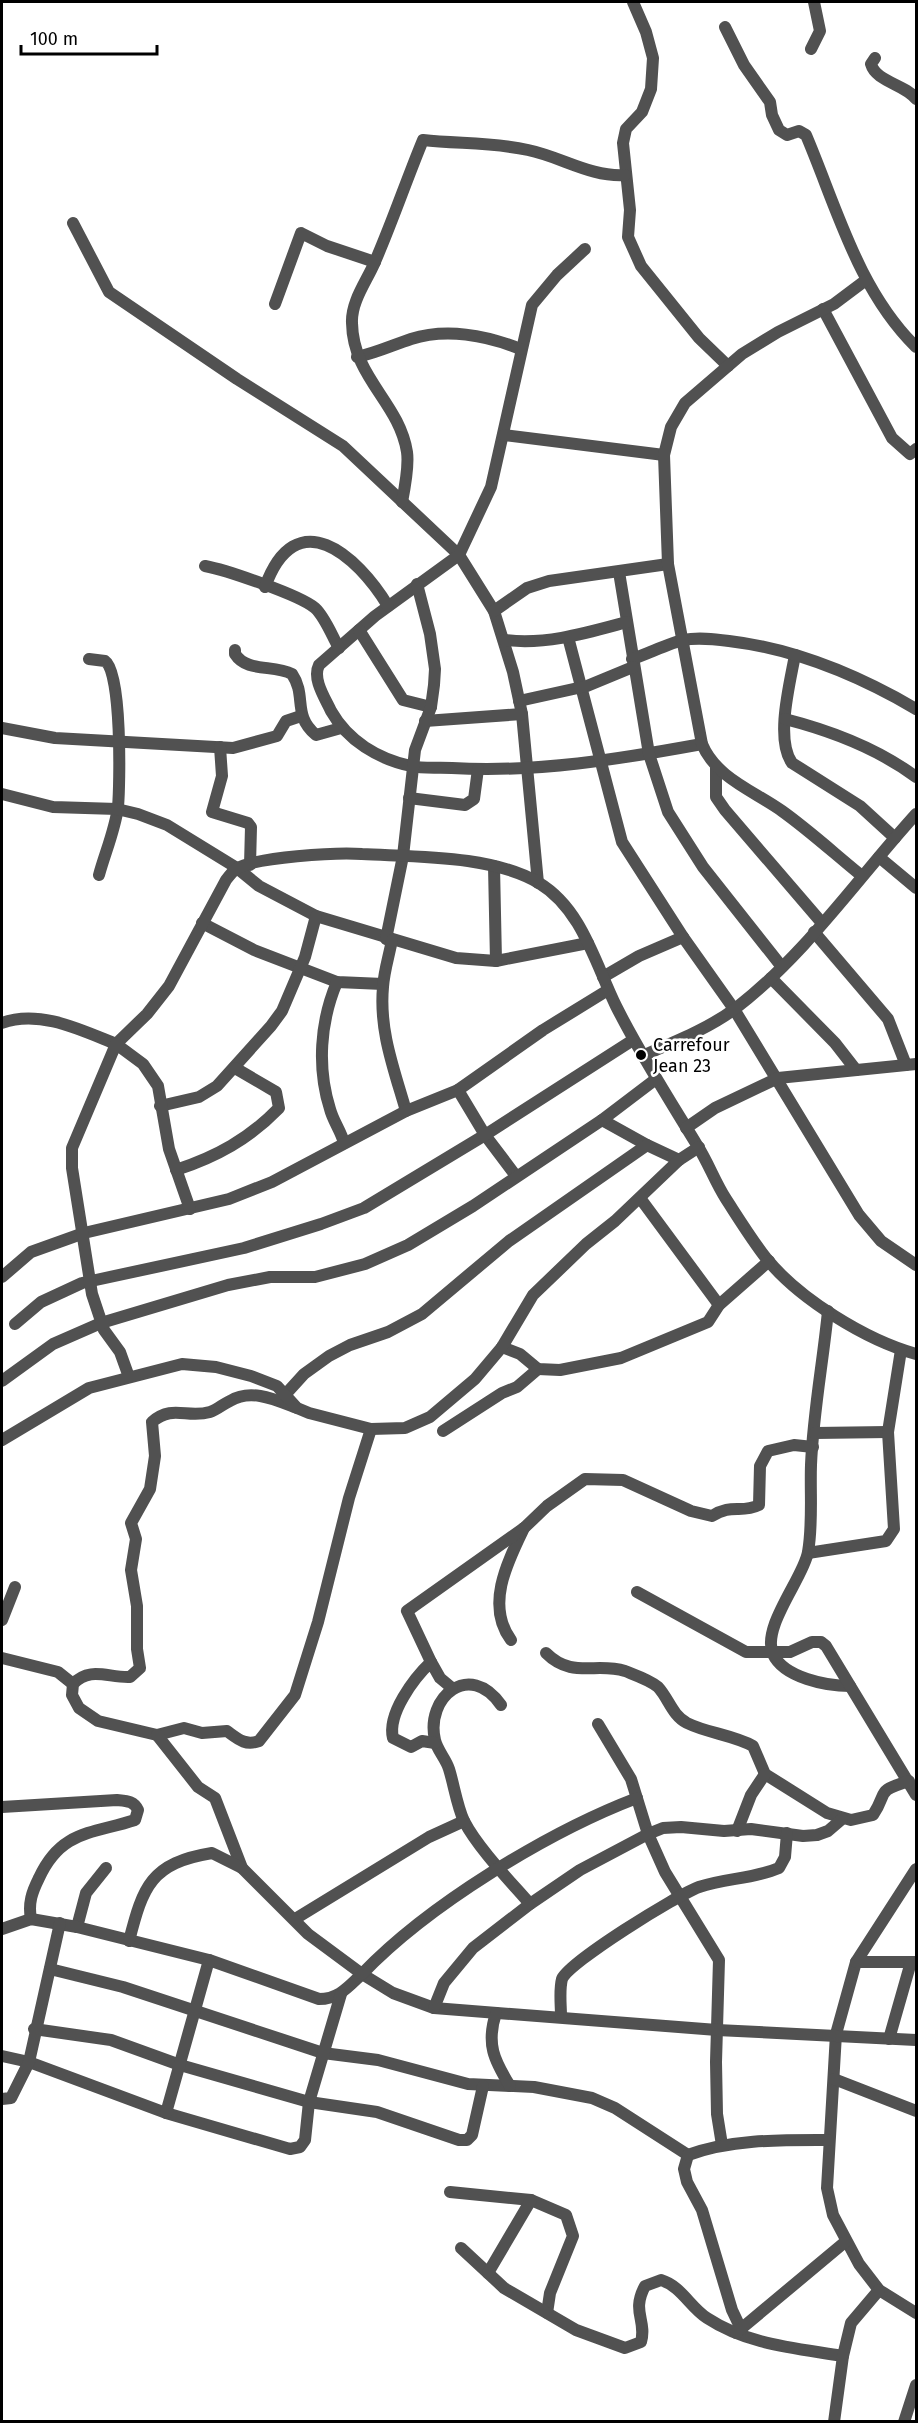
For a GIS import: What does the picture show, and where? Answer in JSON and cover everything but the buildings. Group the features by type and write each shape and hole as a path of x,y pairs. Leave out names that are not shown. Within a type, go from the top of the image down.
{"street":[{"path":"633,2 646,32 653,58 651,89 642,112 626,129 623,143 630,210 628,237 638,261 699,338 728,366"},
{"path":"811,50 820,31 814,2"},
{"path":"725,27 744,65 770,102 772,116 779,130 787,135 799,131 806,135 867,280 904,335 916,347"},
{"path":"875,58 871,64 873,71 907,89 916,99"},
{"path":"402,502 407,453 393,415 362,369 357,357 352,311 375,262 423,140 462,145 501,145 544,154 575,167 607,176 626,175"},
{"path":"73,223 109,292 237,379 343,446 459,555 494,610 505,640 521,708 538,883"},
{"path":"275,303 301,233 327,246 375,262"},
{"path":"585,249 557,275 532,305 520,349 504,435 491,487 459,555 417,584 359,630 319,664 316,675 321,691 340,728 376,754 412,766 478,770 528,768 649,754 702,744"},
{"path":"862,876 782,811 716,768 702,744 668,564 664,455 671,427 685,403 728,366 778,332 823,309 867,280"},
{"path":"823,309 892,438 910,454 916,449"},
{"path":"357,357 438,333 462,333 520,349"},
{"path":"504,435 664,455"},
{"path":"265,587 275,565 296,543 320,542 336,548 353,561 388,606"},
{"path":"494,610 527,588 549,581 668,564"},
{"path":"205,566 294,596 314,608 339,648"},
{"path":"619,572 649,754 657,783 681,834 703,867 782,967"},
{"path":"406,1111 386,1044 383,984 403,856 412,766 417,741 431,707 435,669 417,584"},
{"path":"505,640 528,643 568,637 627,622"},
{"path":"359,630 403,700 431,707"},
{"path":"568,637 622,842 778,1078 859,1215 881,1241 916,1265"},
{"path":"425,721 521,708 580,687 682,640 711,639 748,644 795,655 860,678 916,709"},
{"path":"235,650 237,658 251,666 277,667 292,674 299,688 301,716 316,735 340,728"},
{"path":"795,655 784,746 792,763 860,806 895,838"},
{"path":"88,659 105,660 112,671 118,743 117,809 99,875"},
{"path":"2,728 55,738 118,743 246,746 277,736 286,721 301,716"},
{"path":"786,719 849,739 880,754 916,777"},
{"path":"220,747 222,776 212,812 251,827 250,865"},
{"path":"686,1128 726,1102 778,1078 911,1064 888,1019 716,797 716,768"},
{"path":"409,798 465,805 474,799 478,770"},
{"path":"2,794 53,807 117,809 167,825 237,868 259,886 315,916 389,940 456,958 496,961 588,943"},
{"path":"642,1056 690,1035 734,1009 771,978 818,928 916,814"},
{"path":"129,1377 120,1352 101,1323 90,1280 72,1168 72,1148 116,1044 147,1014 169,986 226,879 237,868 316,855 355,853 494,866 538,883 556,896 574,918 588,943 608,990 642,1056 699,1147 725,1198 769,1262 795,1287 828,1311 901,1350 916,1354"},
{"path":"879,857 916,888"},
{"path":"494,866 496,961"},
{"path":"160,1106 199,1097 217,1086 235,1068 282,1011 300,968 315,916"},
{"path":"202,923 254,950 337,982 383,984"},
{"path":"603,977 639,956 683,937"},
{"path":"771,978 835,1044 856,1070"},
{"path":"337,982 325,1020 321,1054 328,1104 345,1143"},
{"path":"2,1277 31,1252 84,1233 229,1199 272,1182 406,1111 458,1090 543,1030 608,990"},
{"path":"2,1023 18,1018 58,1023 116,1044 137,1058 153,1075 158,1086 160,1106 176,1170 190,1209"},
{"path":"15,1324 52,1296 90,1280 244,1248 364,1208 485,1135 633,1040"},
{"path":"176,1170 206,1160 237,1143 264,1124 279,1108 276,1092 235,1068"},
{"path":"2,1381 53,1344 101,1323 228,1285 270,1277 315,1277 365,1264 427,1234 473,1206 602,1120 656,1079"},
{"path":"458,1090 485,1135 516,1176"},
{"path":"602,1120 679,1160"},
{"path":"284,1396 304,1374 329,1356 350,1345 388,1332 422,1314 509,1241 647,1145"},
{"path":"371,1429 349,1498 309,1654 295,1695 259,1741 251,1744 241,1742 226,1731 202,1733 184,1728 157,1735 142,1733 89,1717 79,1708 72,1695 73,1684 84,1675 101,1672 112,1676 130,1677 140,1668 137,1649 137,1606 131,1570 136,1539 130,1523 150,1489 155,1456 152,1422 164,1413 210,1412 233,1399 251,1396 267,1396 297,1408 371,1429 405,1428 430,1417 476,1379 502,1347 532,1295 679,1160 699,1147"},
{"path":"640,1198 719,1305"},
{"path":"502,1347 520,1354 538,1368 560,1370 621,1358 708,1322 719,1305 769,1262"},
{"path":"828,1311 813,1447 808,1553 780,1610 772,1642 773,1653 785,1667 802,1676 837,1686 850,1686"},
{"path":"808,1553 886,1541 892,1536 894,1529 888,1432 901,1350"},
{"path":"2,1440 89,1388 182,1364 216,1367 278,1386 284,1396 297,1408"},
{"path":"443,1431 502,1393 517,1387 538,1368"},
{"path":"815,1433 888,1432"},
{"path":"452,1688 440,1678 407,1611 524,1528 576,1483 595,1477 623,1480 708,1517 726,1508 755,1507 760,1500 760,1466 765,1454 774,1448 794,1445 813,1447"},
{"path":"511,1640 503,1626 501,1587 506,1565 524,1528"},
{"path":"2,1620 15,1587"},
{"path":"637,1592 746,1652 790,1652 812,1642 821,1642 826,1646 916,1795"},
{"path":"546,1653 553,1660 585,1671 608,1668 622,1671 657,1686 676,1715 686,1722 753,1746 765,1774 827,1813 842,1819 862,1820 873,1815 881,1794 887,1788 909,1781"},
{"path":"2,1658 58,1672 73,1684"},
{"path":"431,1662 410,1686 397,1710 392,1735 404,1745 411,1747 422,1742 435,1743"},
{"path":"501,1705 488,1691 479,1687 458,1684 452,1688 434,1719 435,1743 448,1767 464,1821 499,1868 530,1904"},
{"path":"598,1724 621,1760 637,1798 648,1834 665,1872 719,1960 717,2114 722,2145"},
{"path":"157,1735 198,1787 215,1798 242,1868"},
{"path":"737,1831 751,1795 765,1774"},
{"path":"2,1929 31,1919 60,1923 209,1960 319,1999 330,1999 340,1994 429,1917 499,1868 536,1846 613,1807 637,1798"},
{"path":"2,1808 117,1800 136,1804 138,1810 135,1820 88,1831 76,1836 55,1852 34,1888 30,1902 31,1919"},
{"path":"434,2008 444,1983 458,1963 473,1948 530,1904 580,1870 648,1834 663,1828 681,1827 737,1831 751,1829 817,1835 828,1832 842,1819"},
{"path":"295,1919 429,1837 464,1821"},
{"path":"561,2016 562,1981 567,1971 680,1896 707,1885 758,1876 779,1868 785,1857 787,1833"},
{"path":"129,1941 138,1908 149,1884 159,1872 212,1853 242,1868 308,1934 362,1974 393,1992 434,2008 561,2016 717,2030 836,2034 916,2040"},
{"path":"77,1927 86,1893 106,1868"},
{"path":"916,1869 856,1962 836,2034 828,2140 827,2188 833,2215 845,2242 879,2290 916,2313"},
{"path":"2,2100 11,2098 16,2092 29,2062 34,2029 60,1923"},
{"path":"166,2113 192,2012 209,1960"},
{"path":"856,1962 914,1962 889,2039"},
{"path":"50,1969 123,1987 192,2012 323,2053 378,2060 483,2086 565,2091 592,2098 615,2108 688,2155 722,2145 783,2139 828,2140"},
{"path":"2,2056 29,2062 166,2113 290,2149 300,2147 305,2140 309,2102 340,1994"},
{"path":"496,2013 493,2023 492,2054 496,2065 510,2086"},
{"path":"34,2029 111,2040 180,2065 309,2102 377,2112 424,2130 459,2140 467,2140 472,2135 483,2086"},
{"path":"834,2079 916,2111"},
{"path":"688,2155 684,2169 687,2182 702,2210 739,2331"},
{"path":"450,2192 531,2200 566,2215 572,2226 573,2236 550,2293 547,2313"},
{"path":"488,2273 531,2200"},
{"path":"739,2331 845,2242"},
{"path":"461,2248 504,2288 576,2331 613,2346 625,2348 641,2342 643,2335 637,2305 640,2295 645,2286 662,2280 673,2286 705,2316 764,2343 843,2356"},
{"path":"834,2421 843,2356 851,2323 879,2290"},
{"path":"904,2421 916,2385"}],"place":[{"name":"Carrefour Jean 23","path":"641,1055"}]}
